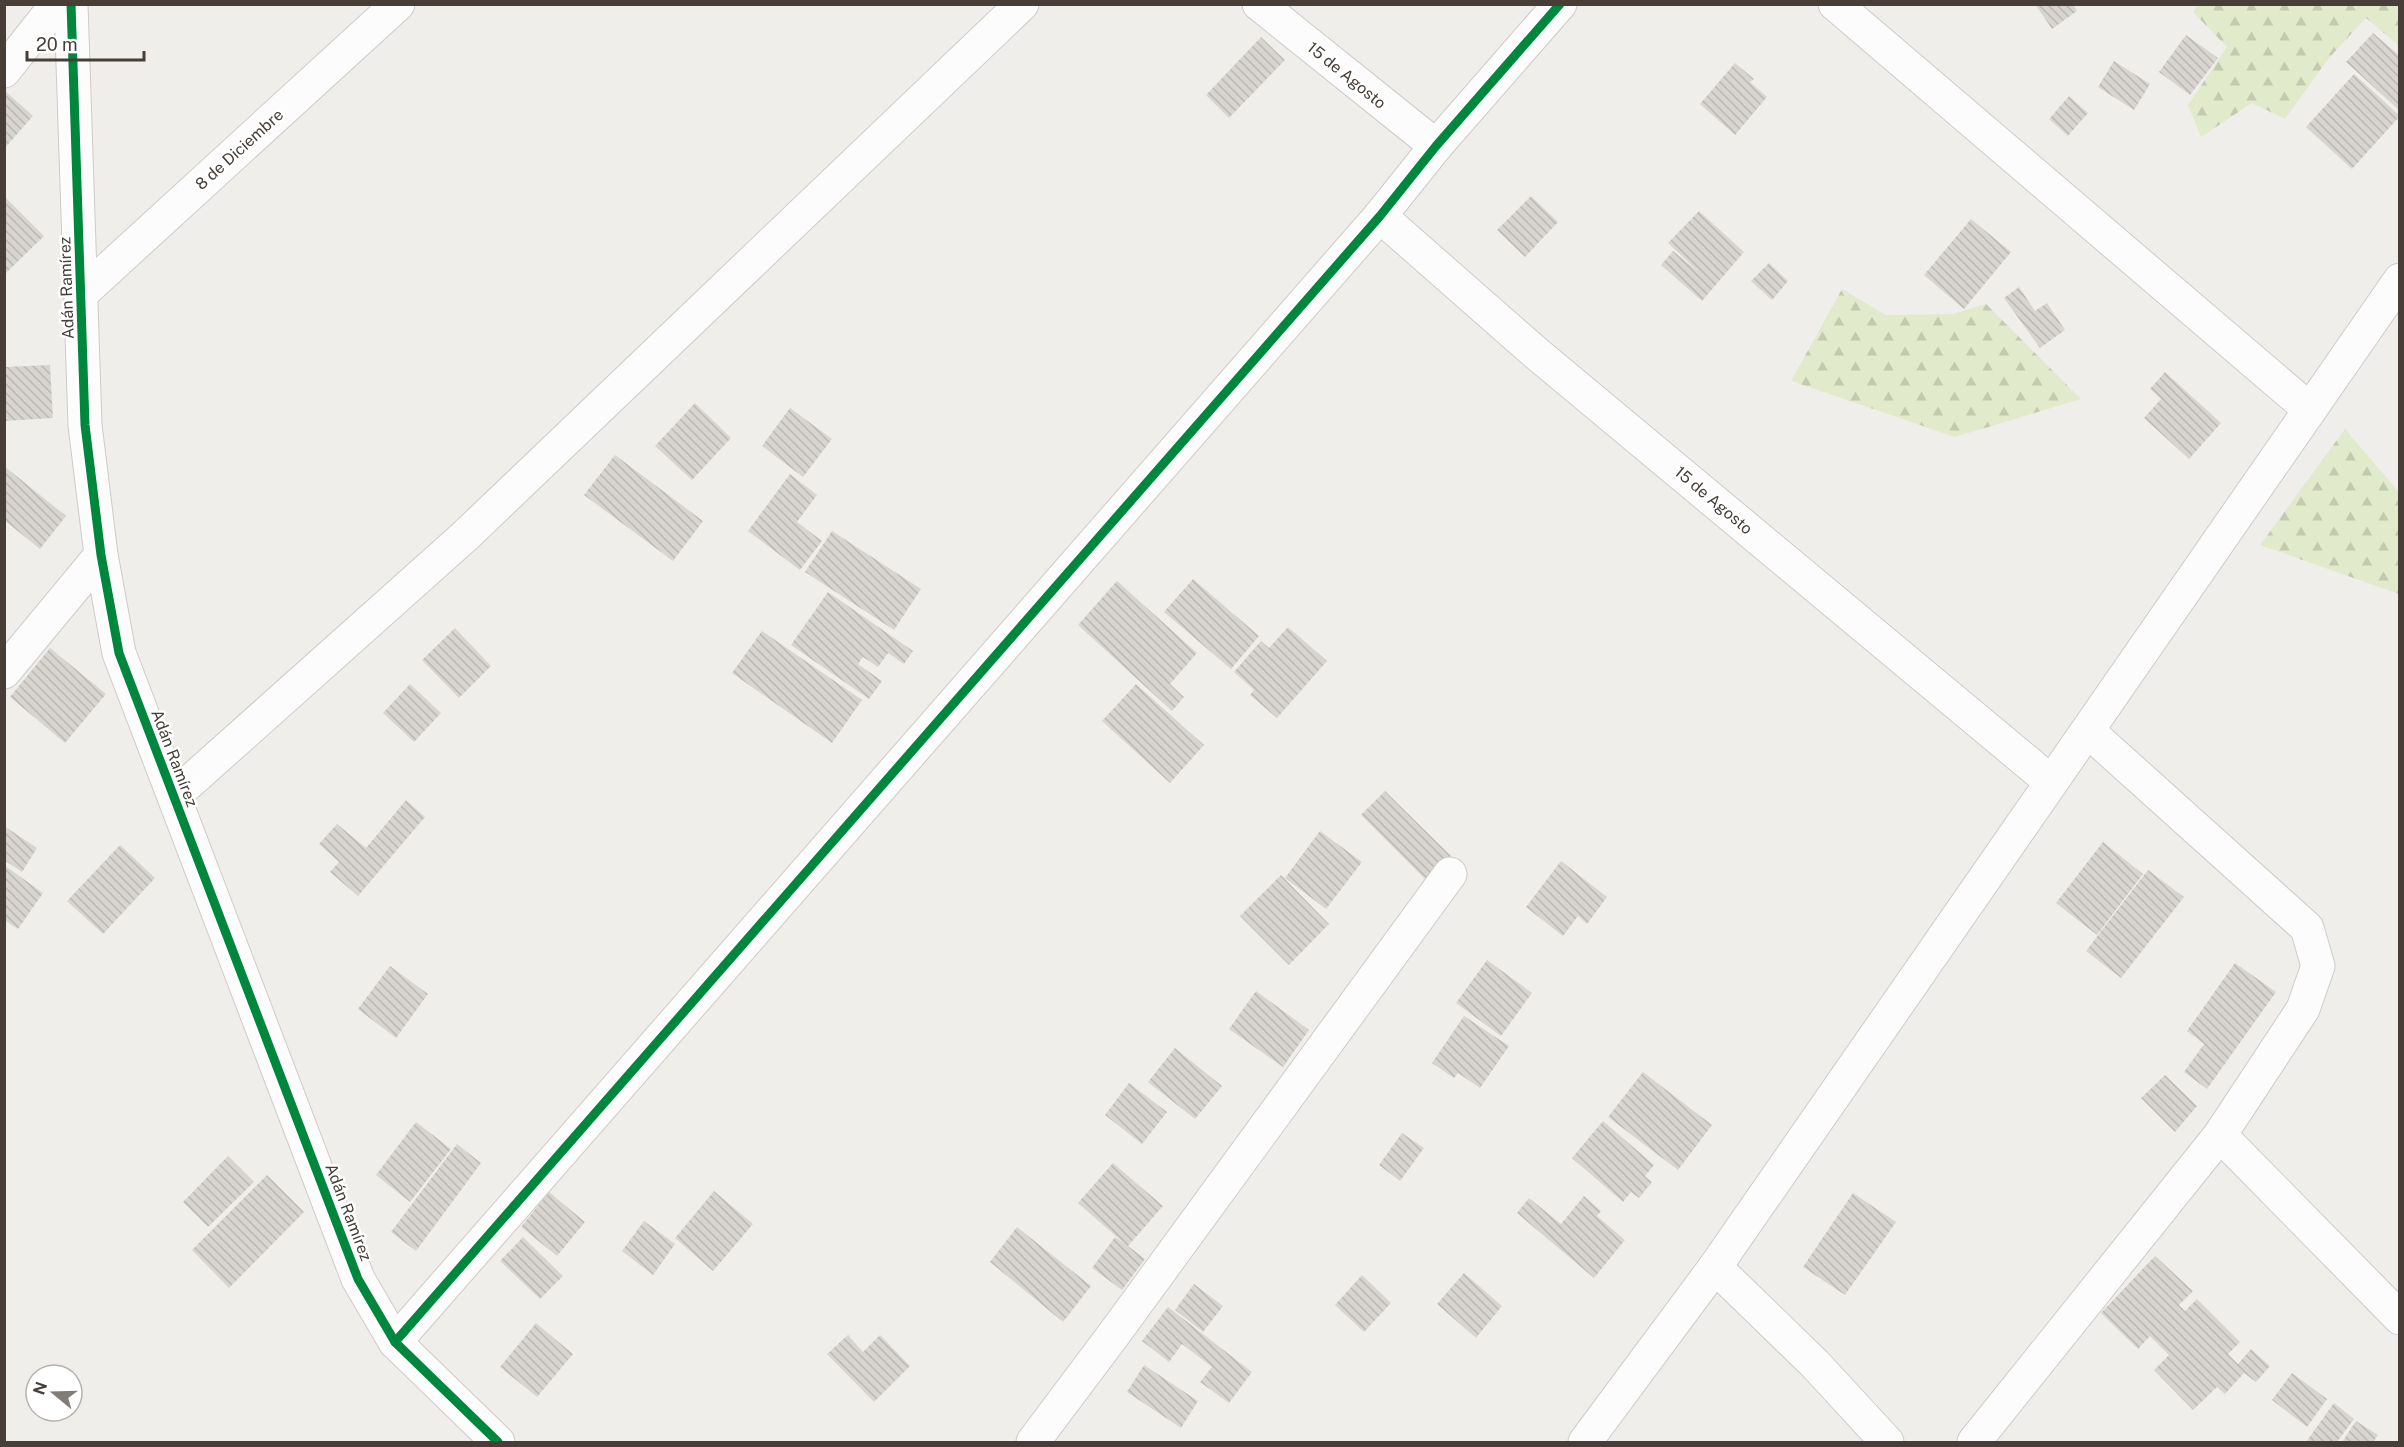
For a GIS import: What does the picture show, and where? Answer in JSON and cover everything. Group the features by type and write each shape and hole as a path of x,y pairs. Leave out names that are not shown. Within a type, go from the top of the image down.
{"street":[{"path":"4,71 57,4"},
{"name":"Adán Ramírez","path":"71,4 85,425 101,555 119,653 358,1279 395,1342 498,1443"},
{"name":"8 de Diciembre","path":"81,294 398,4"},
{"path":"174,796 464,537 1022,4"},
{"name":"15 de Agosto","path":"1258,4 1436,146"},
{"path":"395,1342 1380,216 1436,146 1560,4"},
{"path":"1835,4 2309,409"},
{"name":"15 de Agosto","path":"1380,216 1536,353 2050,781"},
{"path":"1585,1443 1714,1267 2400,280"},
{"path":"4,672 101,555"},
{"path":"1974,1443 2220,1135 2303,1009 2318,966 2307,928 2088,731"},
{"path":"1032,1443 1121,1325 1450,874"},
{"path":"2220,1135 2400,1318"},
{"path":"1714,1267 1815,1364 1887,1443"}],"green space":[{"path":"2198,5 2399,5 2399,46 2366,18 2328,59 2285,119 2252,103 2201,137 2188,105 2227,47 2193,12"},
{"path":"1842,289 1886,315 1953,314 1986,304 2081,399 1955,437 1791,381"},
{"path":"2345,429 2399,492 2399,594 2260,545"}],"building":[{"path":"2035,4 2073,4 2077,11 2052,29"},
{"path":"2373,33 2400,56 2400,111 2346,62"},
{"path":"2186,35 2218,58 2190,95 2159,72"},
{"path":"1261,37 1285,60 1229,118 1206,95"},
{"path":"2114,61 2150,84 2134,110 2098,87"},
{"path":"1735,63 1754,79 1750,82 1767,97 1735,135 1700,104"},
{"path":"2354,74 2400,116 2352,169 2306,127"},
{"path":"4,90 33,116 4,149"},
{"path":"2069,96 2088,113 2068,136 2049,119"},
{"path":"4,196 44,236 4,275"},
{"path":"1531,196 1558,222 1525,257 1497,230"},
{"path":"1699,211 1744,252 1702,301 1661,265 1673,251 1700,273 1668,243"},
{"path":"1971,219 2011,252 1964,309 1924,275"},
{"path":"1769,263 1788,281 1772,300 1751,281"},
{"path":"2019,287 2035,311 2047,303 2065,330 2040,348 2004,298"},
{"path":"50,365 53,418 4,421 4,367"},
{"path":"2165,372 2221,423 2189,459 2144,418 2161,399 2150,389"},
{"path":"695,403 731,438 692,480 655,446"},
{"path":"790,408 832,439 803,477 762,446"},
{"path":"615,455 703,521 673,561 584,495"},
{"path":"4,466 66,516 40,549 4,520"},
{"path":"790,474 817,495 797,522 822,541 800,570 748,531"},
{"path":"832,531 921,589 894,630 805,572"},
{"path":"1193,579 1259,636 1231,669 1164,612"},
{"path":"1117,581 1197,653 1170,684 1184,697 1172,711 1078,625"},
{"path":"828,592 913,651 904,664 888,653 878,667 863,657 858,664 882,681 869,699 791,645"},
{"path":"1288,627 1327,661 1277,718 1250,695 1254,690 1234,672 1261,641 1269,648"},
{"path":"455,628 491,666 459,698 422,660"},
{"path":"762,631 862,700 832,743 732,673"},
{"path":"50,648 106,694 65,743 10,697"},
{"path":"410,684 441,713 414,742 383,713"},
{"path":"1136,684 1204,745 1170,783 1102,721"},
{"path":"1385,791 1451,856 1427,881 1361,815"},
{"path":"406,800 425,817 358,896 330,872 339,862 319,844 337,824 366,848"},
{"path":"4,826 37,848 22,872 4,860"},
{"path":"1320,831 1362,862 1326,909 1285,878"},
{"path":"2103,842 2143,874 2097,935 2056,903"},
{"path":"120,845 155,878 103,934 67,901"},
{"path":"1561,861 1607,897 1587,924 1578,916 1563,936 1526,907"},
{"path":"4,865 43,893 18,929 4,920"},
{"path":"2148,870 2184,897 2121,978 2086,951"},
{"path":"1281,875 1329,924 1289,965 1240,916"},
{"path":"1487,960 1532,993 1501,1036 1456,1003"},
{"path":"2235,963 2276,992 2207,1089 2184,1072 2204,1044 2187,1031"},
{"path":"390,966 428,994 396,1038 358,1009"},
{"path":"1256,991 1309,1030 1283,1067 1229,1029"},
{"path":"1464,1016 1509,1046 1480,1088 1458,1073 1454,1078 1432,1063"},
{"path":"1175,1048 1222,1086 1195,1119 1148,1082"},
{"path":"1643,1072 1712,1125 1678,1170 1608,1117"},
{"path":"2165,1075 2197,1106 2175,1132 2141,1098"},
{"path":"1129,1083 1167,1112 1142,1144 1105,1115"},
{"path":"1603,1121 1654,1165 1645,1176 1652,1182 1639,1198 1631,1192 1623,1202 1572,1158"},
{"path":"416,1122 451,1149 410,1202 376,1175"},
{"path":"1402,1133 1424,1148 1400,1181 1379,1165"},
{"path":"457,1144 481,1163 416,1251 391,1232"},
{"path":"228,1156 254,1182 208,1227 183,1202"},
{"path":"1113,1163 1163,1206 1128,1246 1145,1259 1122,1290 1092,1268 1115,1237 1125,1244 1078,1203"},
{"path":"267,1175 304,1212 229,1288 192,1250"},
{"path":"714,1191 753,1224 713,1271 675,1238"},
{"path":"549,1192 585,1222 557,1256 521,1227"},
{"path":"1853,1193 1896,1222 1845,1295 1803,1267"},
{"path":"1584,1196 1601,1211 1597,1216 1625,1240 1594,1278 1517,1213 1529,1198 1561,1224"},
{"path":"644,1221 675,1244 653,1275 622,1251"},
{"path":"1017,1227 1091,1286 1063,1322 990,1262"},
{"path":"523,1237 563,1276 540,1299 500,1261"},
{"path":"2155,1256 2193,1291 2179,1305 2185,1311 2197,1299 2240,1342 2228,1354 2238,1364 2251,1349 2270,1366 2256,1382 2244,1373 2225,1394 2217,1387 2193,1410 2154,1370 2169,1355 2150,1336 2138,1349 2101,1313"},
{"path":"1464,1273 1502,1306 1476,1338 1437,1304"},
{"path":"1362,1275 1391,1303 1364,1332 1335,1305"},
{"path":"1194,1284 1223,1306 1203,1332 1175,1310"},
{"path":"1168,1307 1252,1372 1229,1403 1200,1382 1212,1367 1182,1344 1169,1362 1142,1341"},
{"path":"536,1323 573,1354 537,1397 500,1367"},
{"path":"848,1335 863,1352 880,1335 910,1366 874,1402 827,1354"},
{"path":"1144,1365 1198,1401 1181,1428 1127,1392"},
{"path":"2292,1373 2327,1399 2307,1427 2272,1400"},
{"path":"2334,1403 2354,1419 2337,1442 2306,1442"},
{"path":"2356,1421 2378,1435 2373,1442 2342,1442"}],"cycle path":[{"path":"71,4 85,425 101,555 119,653 358,1279 395,1342 498,1442"},
{"path":"395,1342 1380,216 1436,146 1560,4"}]}
